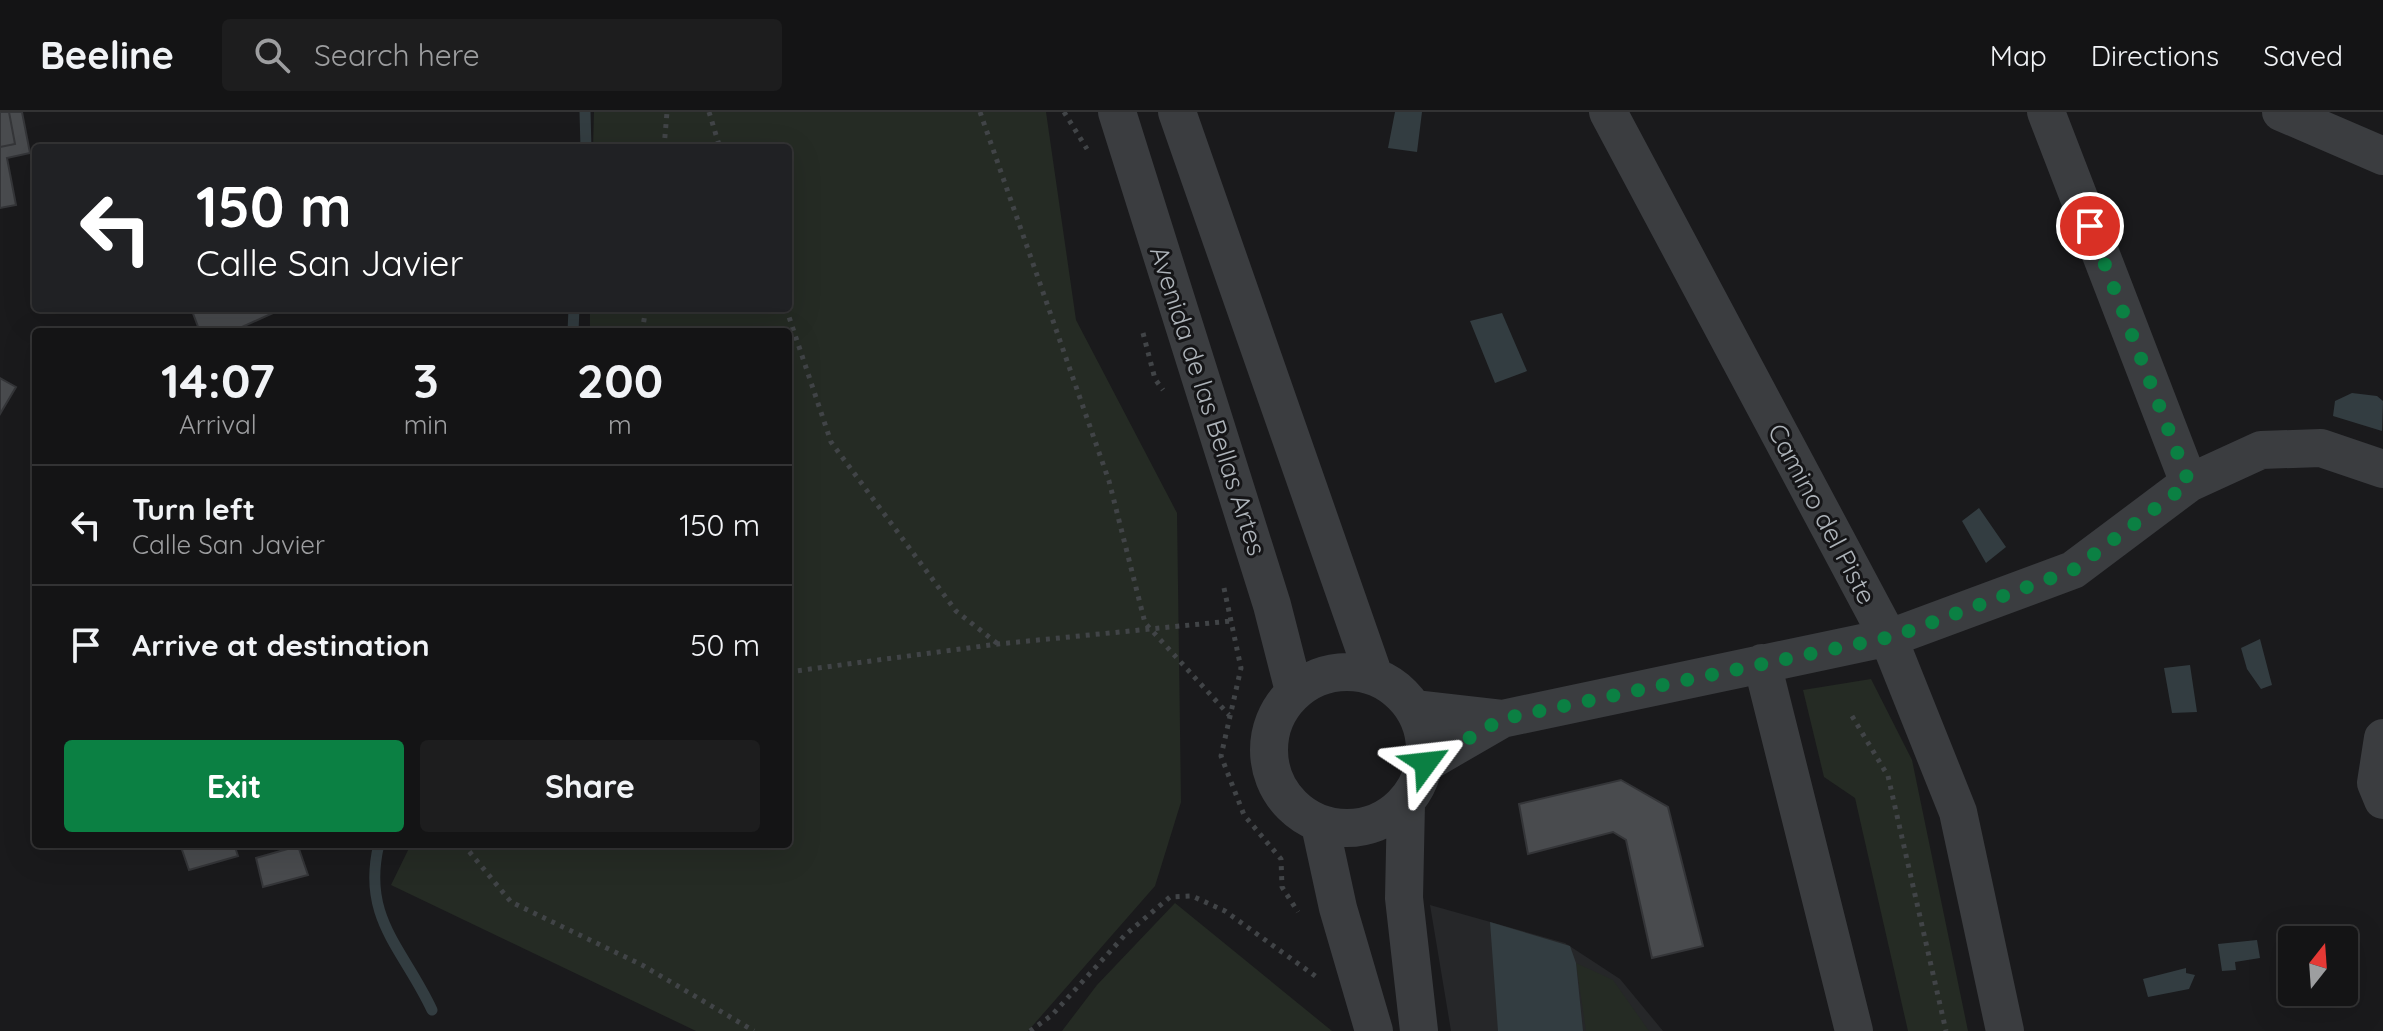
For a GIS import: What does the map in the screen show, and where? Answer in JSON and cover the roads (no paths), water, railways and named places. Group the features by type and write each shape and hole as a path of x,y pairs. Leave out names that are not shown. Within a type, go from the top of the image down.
{"street":[{"name":"Avenida de las Bellas Artes","path":"1117,112 1272,605 1294,691"},
{"path":"1177,112 1374,676"},
{"name":"Camino del Piste","path":"1608,112 1888,637 1958,812 2005,1031"},
{"path":"2046,112 2189,483"},
{"path":"2281,112 2383,156"},
{"path":"1426,763 1502,719 1888,637 2073,570 2189,483 2261,450 2321,448 2383,469"},
{"path":"1762,663 1854,1031"},
{"path":"1406,803 1367,827 1320,825 1287,801 1269,765 1272,725 1294,691 1332,672 1374,676 1397,689 1414,709 1425,735 1426,763 1406,803 1404,898 1419,1031"},
{"path":"1414,709 1502,719"},
{"path":"2383,738 2376,783 2383,800"},
{"path":"1320,825 1338,908 1374,1031"}],"waterway":[{"path":"585,112 586,144"},
{"path":"573,328 574,312"},
{"path":"378,848 375,870 380,913 432,1010"}]}
